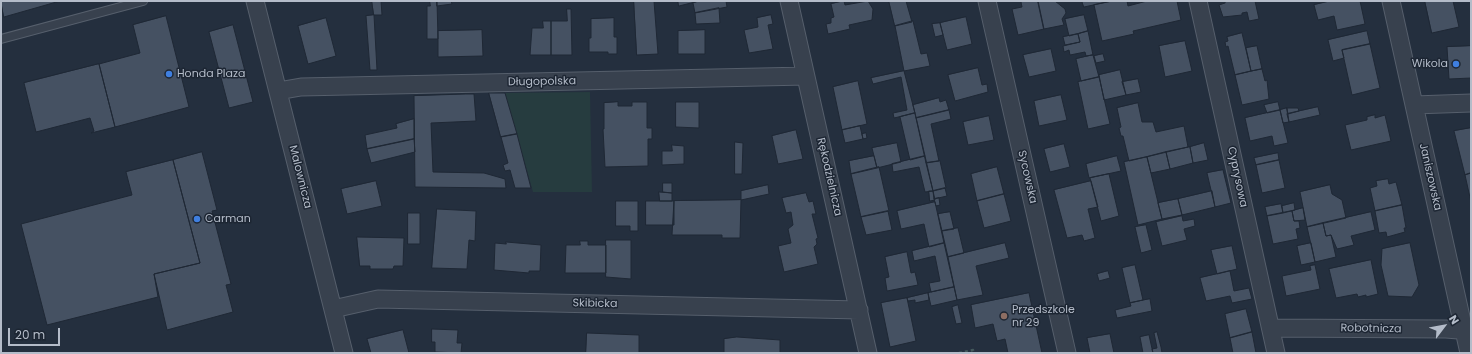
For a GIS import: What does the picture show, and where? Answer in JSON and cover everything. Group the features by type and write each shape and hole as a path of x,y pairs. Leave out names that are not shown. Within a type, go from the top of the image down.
{"street":[{"name":"Malownicza","path":"255,1 344,353"},
{"name":"Rękodzielnicza","path":"790,1 868,353"},
{"name":"Sycowska","path":"987,1 1067,353"},
{"name":"Cyprysowa","path":"1198,1 1276,353"},
{"name":"Janiszowska","path":"1390,1 1468,331 1469,353"},
{"name":"Długopolska","path":"278,91 300,87 806,76"},
{"path":"1414,104 1471,103"},
{"name":"Skibicka","path":"332,309 378,299 859,310"},
{"name":"Robotnicza","path":"1271,328 1468,331"}],"lane":[{"path":"1,39 143,1"}],"path":[{"path":"959,353 973,350 974,353"}],"green space":[{"path":"590,92 592,192 533,192 505,93"}],"building":[{"path":"1,1 60,1 4,17"},
{"path":"372,1 381,1 382,15 374,15"},
{"path":"430,1 437,1 438,39 427,39 427,6 430,6"},
{"path":"437,1 451,1 452,4 437,6"},
{"path":"634,1 654,1 658,54 637,55"},
{"path":"678,1 699,1 679,6"},
{"path":"699,1 726,1 727,7 695,13 693,3"},
{"path":"844,1 845,5 868,1 873,9 872,20 849,25 850,29 828,34 826,24 831,23 831,18 834,17 831,4"},
{"path":"889,1 906,1 912,22 895,26"},
{"path":"1038,1 1044,29 1018,35 1012,9 1022,7 1021,2"},
{"path":"1038,1 1055,1 1065,9 1066,13 1062,19 1064,25 1044,29"},
{"path":"1082,1 1112,1 1084,7"},
{"path":"1112,1 1127,1 1128,6 1147,1 1177,1 1181,20 1133,31 1134,34 1102,41 1094,5"},
{"path":"1224,1 1255,1 1259,19 1249,21 1247,12 1242,13 1242,15 1223,17 1219,5 1225,3"},
{"path":"1330,1 1360,1 1365,24 1337,30 1334,16 1318,20 1314,5"},
{"path":"1425,1 1453,1 1459,27 1432,33"},
{"path":"719,8 720,23 696,24 695,13"},
{"path":"567,9 571,9 572,55 551,55 551,21 567,21"},
{"path":"374,15 377,70 370,70 366,16"},
{"path":"771,15 773,24 768,25 773,49 749,53 744,30 758,27 757,18"},
{"path":"1084,15 1088,31 1069,36 1065,19"},
{"path":"166,16 189,107 115,127 99,64 140,53 133,25"},
{"path":"966,17 972,44 947,50 940,23"},
{"path":"326,18 336,56 308,64 298,26"},
{"path":"614,18 614,37 617,37 617,54 608,54 608,52 589,52 591,19"},
{"path":"543,21 551,21 551,55 530,55 532,28 543,28"},
{"path":"913,21 921,54 927,53 930,66 904,71 895,26"},
{"path":"940,23 943,35 935,37 932,24"},
{"path":"233,25 253,102 229,108 209,32"},
{"path":"482,30 483,56 438,57 438,31"},
{"path":"705,30 705,54 678,54 678,31"},
{"path":"1088,31 1093,55 1086,56 1085,52 1070,55 1069,50 1064,52 1063,46 1080,42 1078,34"},
{"path":"1367,31 1370,44 1342,50 1344,58 1333,61 1328,40"},
{"path":"1242,33 1251,71 1235,75 1228,46 1226,47 1225,42 1228,41 1227,37"},
{"path":"1078,34 1080,42 1065,45 1063,37"},
{"path":"1185,41 1192,71 1165,77 1159,46"},
{"path":"1370,44 1380,88 1352,95 1342,50"},
{"path":"1257,46 1262,69 1251,71 1246,48"},
{"path":"1471,46 1471,78 1449,79 1447,47"},
{"path":"1051,49 1056,71 1029,77 1023,55"},
{"path":"1103,54 1105,61 1096,63 1094,56"},
{"path":"1093,55 1099,77 1081,81 1076,59"},
{"path":"99,64 115,127 91,133 94,131 90,118 36,132 24,83"},
{"path":"978,68 982,85 987,84 988,92 955,101 948,75"},
{"path":"1262,69 1265,81 1267,80 1269,99 1242,105 1235,75"},
{"path":"1120,70 1126,95 1104,100 1099,75"},
{"path":"904,71 915,113 894,118 893,113 907,110 901,77 873,84 871,78"},
{"path":"1099,77 1110,124 1088,129 1078,82"},
{"path":"1138,79 1141,92 1126,95 1122,82"},
{"path":"858,81 867,124 842,130 833,87"},
{"path":"489,93 505,93 517,134 501,137"},
{"path":"474,94 476,121 431,123 433,172 484,173 505,179 506,188 415,187 414,96"},
{"path":"1061,95 1067,120 1039,126 1034,101"},
{"path":"939,98 940,102 946,100 949,110 916,118 913,105"},
{"path":"618,102 618,106 632,106 632,102 647,102 647,128 652,128 652,139 648,139 648,166 605,167 603,129 604,103"},
{"path":"676,102 699,102 699,128 676,127"},
{"path":"1278,102 1280,110 1267,113 1264,105"},
{"path":"1138,103 1142,122 1153,122 1156,132 1184,126 1188,147 1129,161 1123,136 1121,136 1119,128 1121,127 1117,108"},
{"path":"1318,107 1320,115 1289,122 1287,114"},
{"path":"1287,108 1298,108 1299,111 1288,114"},
{"path":"1287,108 1289,122 1283,123 1280,110"},
{"path":"949,110 951,119 931,124 939,161 926,163 916,118"},
{"path":"1280,110 1288,143 1274,146 1272,136 1250,141 1245,118"},
{"path":"915,113 925,156 910,160 900,117"},
{"path":"1375,115 1375,118 1385,115 1391,141 1351,150 1345,125 1367,120 1367,117"},
{"path":"989,116 994,140 968,145 963,122"},
{"path":"414,119 414,139 367,149 365,135 397,128 396,124"},
{"path":"860,126 863,139 845,143 842,130"},
{"path":"1471,128 1471,173 1465,175 1454,131"},
{"path":"796,130 803,159 778,164 772,136"},
{"path":"866,133 867,138 863,139 862,134"},
{"path":"517,134 531,188 515,188 510,170 505,171 503,165 508,163 501,137"},
{"path":"414,139 415,152 371,163 367,149"},
{"path":"735,142 743,143 742,174 735,174"},
{"path":"897,143 901,162 877,168 872,148"},
{"path":"1204,143 1208,160 1193,163 1190,147"},
{"path":"1064,144 1070,167 1050,172 1044,149"},
{"path":"672,145 684,146 684,164 662,165 662,151 672,151"},
{"path":"1190,147 1193,163 1170,169 1166,152"},
{"path":"202,152 217,210 212,211 231,284 226,285 233,312 167,330 154,274 200,263 173,160"},
{"path":"1166,152 1170,169 1151,173 1147,157"},
{"path":"1278,153 1279,160 1256,165 1254,158"},
{"path":"874,156 877,168 851,174 849,161"},
{"path":"925,156 933,191 925,192 919,167 893,172 892,164"},
{"path":"1117,156 1121,171 1089,178 1086,164"},
{"path":"1147,157 1162,219 1138,225 1124,162"},
{"path":"173,160 200,263 154,274 158,297 47,325 21,224 132,195 126,172"},
{"path":"1279,160 1285,188 1262,193 1256,165"},
{"path":"940,161 946,188 933,191 926,163"},
{"path":"879,167 889,211 861,217 851,174"},
{"path":"997,167 1004,194 977,201 971,174"},
{"path":"1223,170 1231,203 1215,207 1207,173"},
{"path":"1471,173 1471,202 1465,175"},
{"path":"1109,174 1119,216 1101,221 1090,178"},
{"path":"1388,179 1389,184 1396,182 1402,205 1375,211 1370,188 1377,186 1376,181"},
{"path":"376,181 382,206 347,214 341,189"},
{"path":"1091,181 1098,207 1088,209 1095,238 1084,241 1082,235 1067,238 1054,190"},
{"path":"663,183 672,183 672,193 663,192"},
{"path":"768,185 769,194 741,200 741,191"},
{"path":"1330,185 1332,194 1342,200 1346,218 1307,227 1300,192"},
{"path":"945,188 947,196 934,199 933,191"},
{"path":"929,191 933,191 935,200 930,201"},
{"path":"1212,191 1215,207 1182,215 1178,199"},
{"path":"659,192 672,193 672,201 660,201"},
{"path":"806,193 809,202 813,201 816,214 812,214 818,238 816,239 817,244 814,247 818,264 784,272 778,246 791,243 788,229 793,225 791,212 786,213 782,198"},
{"path":"1004,194 1011,221 984,228 977,201"},
{"path":"939,198 940,205 936,206 934,199"},
{"path":"1178,199 1182,215 1162,219 1158,203"},
{"path":"741,200 740,238 722,238 722,235 672,235 674,201"},
{"path":"616,201 638,201 638,231 630,231 630,226 616,226"},
{"path":"646,201 674,201 674,225 646,225"},
{"path":"935,202 944,243 929,247 924,224 901,229 897,211"},
{"path":"1294,203 1295,210 1283,213 1282,206"},
{"path":"1281,204 1283,213 1267,216 1265,207"},
{"path":"1402,205 1406,228 1404,228 1405,232 1387,237 1386,232 1379,233 1375,211"},
{"path":"1303,208 1305,220 1294,221 1292,211"},
{"path":"437,209 476,211 475,241 469,240 467,269 432,268"},
{"path":"888,211 892,230 866,235 861,217"},
{"path":"1292,211 1294,221 1299,221 1300,228 1296,229 1298,239 1273,244 1267,216"},
{"path":"950,212 954,229 942,231 938,214"},
{"path":"1371,212 1375,230 1351,236 1354,245 1337,249 1331,235 1326,236 1323,223"},
{"path":"408,213 420,213 420,244 408,244"},
{"path":"1182,216 1183,221 1194,219 1195,226 1184,229 1187,240 1162,246 1156,222"},
{"path":"1323,223 1326,236 1331,235 1336,257 1315,262 1307,227"},
{"path":"1146,225 1152,250 1141,253 1135,227"},
{"path":"958,228 964,253 948,257 942,231"},
{"path":"357,237 404,238 403,266 394,266 393,269 370,269 370,266 360,266"},
{"path":"606,240 631,240 631,279 606,277"},
{"path":"580,241 588,241 588,245 606,245 606,273 565,273 566,245 580,245"},
{"path":"506,242 541,245 540,271 529,271 529,273 494,270 495,243 506,244"},
{"path":"944,243 954,287 931,292 929,283 940,281 935,256 914,261 912,251"},
{"path":"1005,243 1009,258 976,266 983,295 957,300 948,257"},
{"path":"1311,243 1315,262 1301,265 1297,246"},
{"path":"1410,243 1419,285 1412,297 1388,296 1381,265 1382,249"},
{"path":"1232,246 1237,269 1217,274 1211,250"},
{"path":"907,252 911,273 915,272 918,285 887,291 885,278 889,277 885,257"},
{"path":"1371,260 1378,294 1358,297 1357,294 1336,298 1329,269"},
{"path":"1135,265 1143,300 1130,303 1122,268"},
{"path":"1315,265 1320,289 1286,296 1282,276 1311,270 1310,266"},
{"path":"1108,271 1110,278 1099,281 1097,274"},
{"path":"1230,271 1234,291 1249,288 1252,299 1232,303 1230,296 1206,301 1200,278"},
{"path":"954,287 957,300 931,306 928,293"},
{"path":"928,293 929,300 915,303 915,300 908,301 907,298"},
{"path":"1029,293 1042,353 1008,353 1005,339 997,341 993,324 975,328 971,305"},
{"path":"907,298 916,341 890,347 881,303"},
{"path":"1150,299 1152,311 1117,318 1115,310 1131,306 1130,303"},
{"path":"958,305 962,323 956,324 952,307"},
{"path":"1246,309 1252,332 1230,338 1225,314"},
{"path":"432,329 458,330 457,343 462,343 461,353 435,352 435,342 432,342"},
{"path":"403,330 409,353 371,353 367,339"},
{"path":"1157,332 1162,353 1153,353 1152,349 1157,348 1154,333"},
{"path":"1252,332 1256,353 1233,353 1230,338"},
{"path":"587,333 639,335 639,353 586,353"},
{"path":"1110,334 1114,353 1090,353 1087,338"},
{"path":"1149,335 1153,353 1143,353 1140,337"},
{"path":"737,337 780,340 780,353 724,353 724,339"}],"place":[{"name":"Wikola","path":"1456,64"},
{"name":"Honda Plaza","path":"169,74"},
{"name":"Carman","path":"197,219"},
{"name":"Przedszkole nr 29","path":"1004,316"}]}
